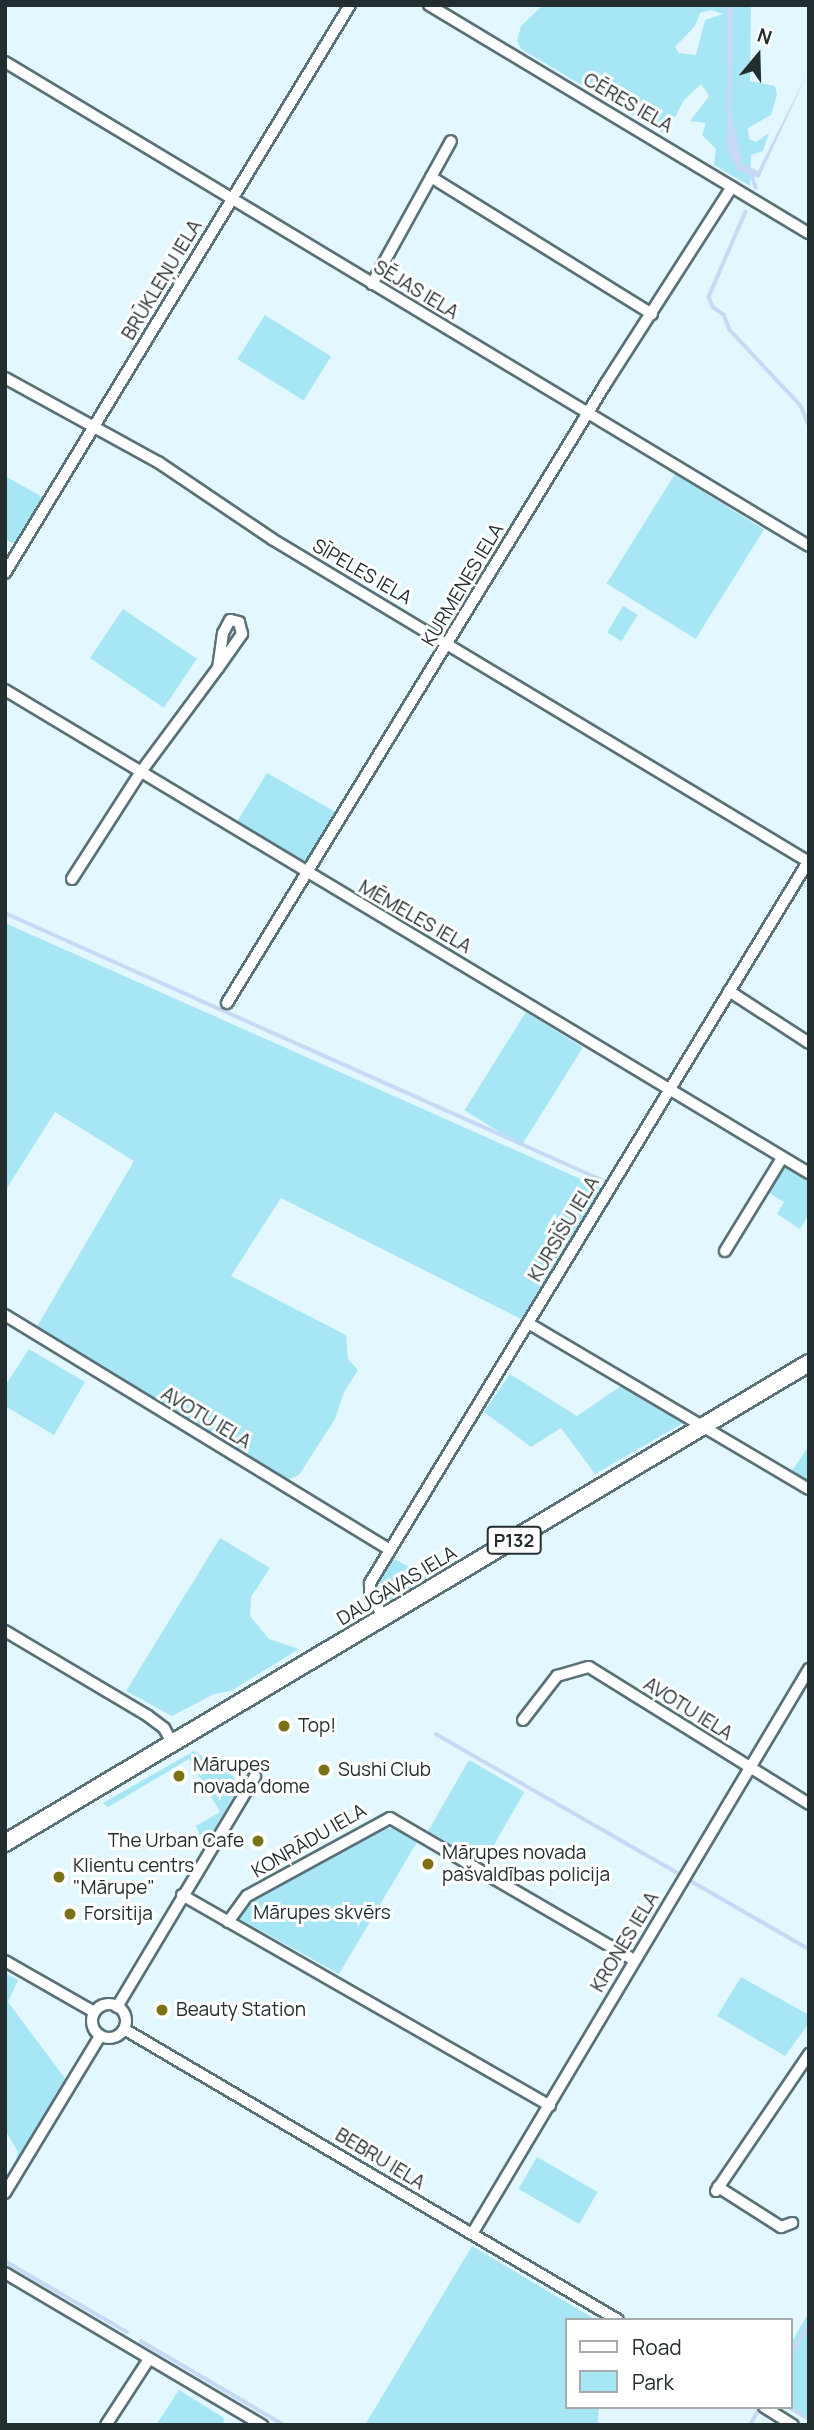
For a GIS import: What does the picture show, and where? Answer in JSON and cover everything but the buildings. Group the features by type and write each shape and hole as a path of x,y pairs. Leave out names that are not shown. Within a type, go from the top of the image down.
{"main road":[{"name":"DAUGAVAS IELA","path":"5,1843 809,1363"}],"street":[{"name":"BRŪKLEŅU IELA","path":"5,573 350,5"},
{"name":"CĒRES IELA","path":"429,5 809,233"},
{"name":"SĒJAS IELA","path":"5,62 809,546"},
{"path":"372,284 451,141"},
{"path":"431,177 652,314"},
{"name":"KURMENES IELA","path":"227,1003 588,414 732,187"},
{"name":"SĪPELES IELA","path":"5,378 91,429 158,462 272,539 448,642 808,861"},
{"path":"72,879 140,773 218,667"},
{"name":"MĒMELES IELA","path":"5,690 307,874 809,1173"},
{"name":"KURSĪŠU IELA","path":"384,1618 368,1589 808,861"},
{"path":"729,991 809,1043"},
{"path":"725,1251 782,1158"},
{"name":"AVOTU IELA","path":"5,1315 390,1550"},
{"path":"527,1323 809,1489"},
{"path":"5,1631 148,1716 164,1728 173,1744"},
{"name":"AVOTU IELA","path":"523,1720 557,1676 589,1667 809,1804"},
{"name":"KRONES IELA","path":"472,2234 809,1669"},
{"path":"117,2007 255,1776"},
{"name":"KONRĀDU IELA","path":"228,1922 247,1896 390,1818 634,1960"},
{"path":"183,1895 550,2106"},
{"path":"5,1961 94,2012"},
{"path":"105,2005 117,2007 125,2016 124,2029 113,2038 100,2036 92,2025 94,2012 105,2005"},
{"name":"BEBRU IELA","path":"124,2029 615,2318"},
{"path":"5,2193 100,2036"},
{"path":"792,2223 781,2227 717,2189 809,2054"},
{"path":"5,2273 247,2421 262,2425"},
{"path":"106,2425 149,2359"},
{"path":"767,2409 793,2425"}],"green space":[{"path":"543,5 751,5 750,81 775,86 777,95 771,115 748,128 749,139 756,142 769,133 763,151 751,155 750,186 714,165 716,149 702,135 706,123 690,121 709,96 701,84 684,100 666,135 521,49 517,41 521,26","holes":["711,10 723,14 705,20 696,55 679,53 675,47 695,26 700,13"]},
{"path":"265,315 331,356 304,400 237,359"},
{"path":"675,474 764,530 696,639 607,583"},
{"path":"5,476 44,498 21,538 12,543 5,539"},
{"path":"623,606 638,615 622,641 607,633"},
{"path":"123,609 197,659 164,708 90,658"},
{"path":"267,773 339,814 310,860 301,865 235,825"},
{"path":"5,923 603,1189 521,1319 281,1198 231,1276 346,1335 348,1359 358,1370 344,1392 335,1419 299,1475 284,1481 35,1330 134,1161 55,1112 5,1191"},
{"path":"526,1012 583,1048 521,1146 465,1110"},
{"path":"784,1166 809,1181 809,1214 800,1229 777,1214 784,1202 768,1192"},
{"path":"29,1349 85,1382 54,1435 5,1406 5,1386"},
{"path":"510,1374 577,1416 621,1386 683,1423 595,1474 561,1428 531,1447 484,1412"},
{"path":"809,1446 809,1483 791,1472"},
{"path":"220,1538 270,1568 251,1597 250,1616 269,1639 299,1649 231,1691 214,1694 172,1716 126,1691"},
{"path":"393,1558 428,1578 386,1604 375,1584"},
{"path":"194,1751 233,1776 239,1786 205,1846 196,1826 220,1812 189,1759 108,1807 103,1803"},
{"path":"469,1760 524,1792 483,1863 428,1831"},
{"name":"Mārupes skvērs","path":"394,1828 417,1842 339,1974 238,1918 240,1907 384,1829"},
{"path":"5,1973 18,1980 8,2002 67,2081 14,2166 18,2152 5,2130"},
{"path":"741,1977 809,2015 809,2023 785,2056 717,2016"},
{"path":"537,2157 598,2192 579,2224 518,2189"},
{"path":"472,2246 593,2318 566,2318 566,2409 599,2409 598,2425 365,2425"},
{"path":"809,2312 809,2421 788,2409 793,2409 793,2340"},
{"path":"179,2390 224,2418 223,2425 156,2425"}],"shaded area":[{"path":"726,5 733,5 731,111 743,164 758,171 809,70 759,178 738,171 727,150"}],"waterway":[{"path":"752,176 756,187"},
{"path":"746,212 709,297 713,307 724,315 730,330 801,406 809,425"},
{"path":"5,913 604,1181"},
{"path":"436,1734 676,1872"},
{"path":"691,1881 809,1949"},
{"path":"5,2261 127,2332"},
{"path":"793,2351 809,2324"},
{"path":"141,2341 284,2425"},
{"path":"792,2409 809,2419"},
{"path":"750,2425 757,2413"}],"place":[{"name":"Top!","path":"284,1726"},
{"name":"Sushi Club","path":"324,1770"},
{"name":"Mārupes novada dome","path":"179,1776"},
{"name":"The Urban Cafe","path":"258,1841"},
{"name":"Mārupes novada pašvaldības policija","path":"428,1864"},
{"name":"Klientu centrs \"Mārupe\"","path":"59,1877"},
{"name":"Forsitija","path":"70,1914"},
{"name":"Beauty Station","path":"162,2010"}]}
